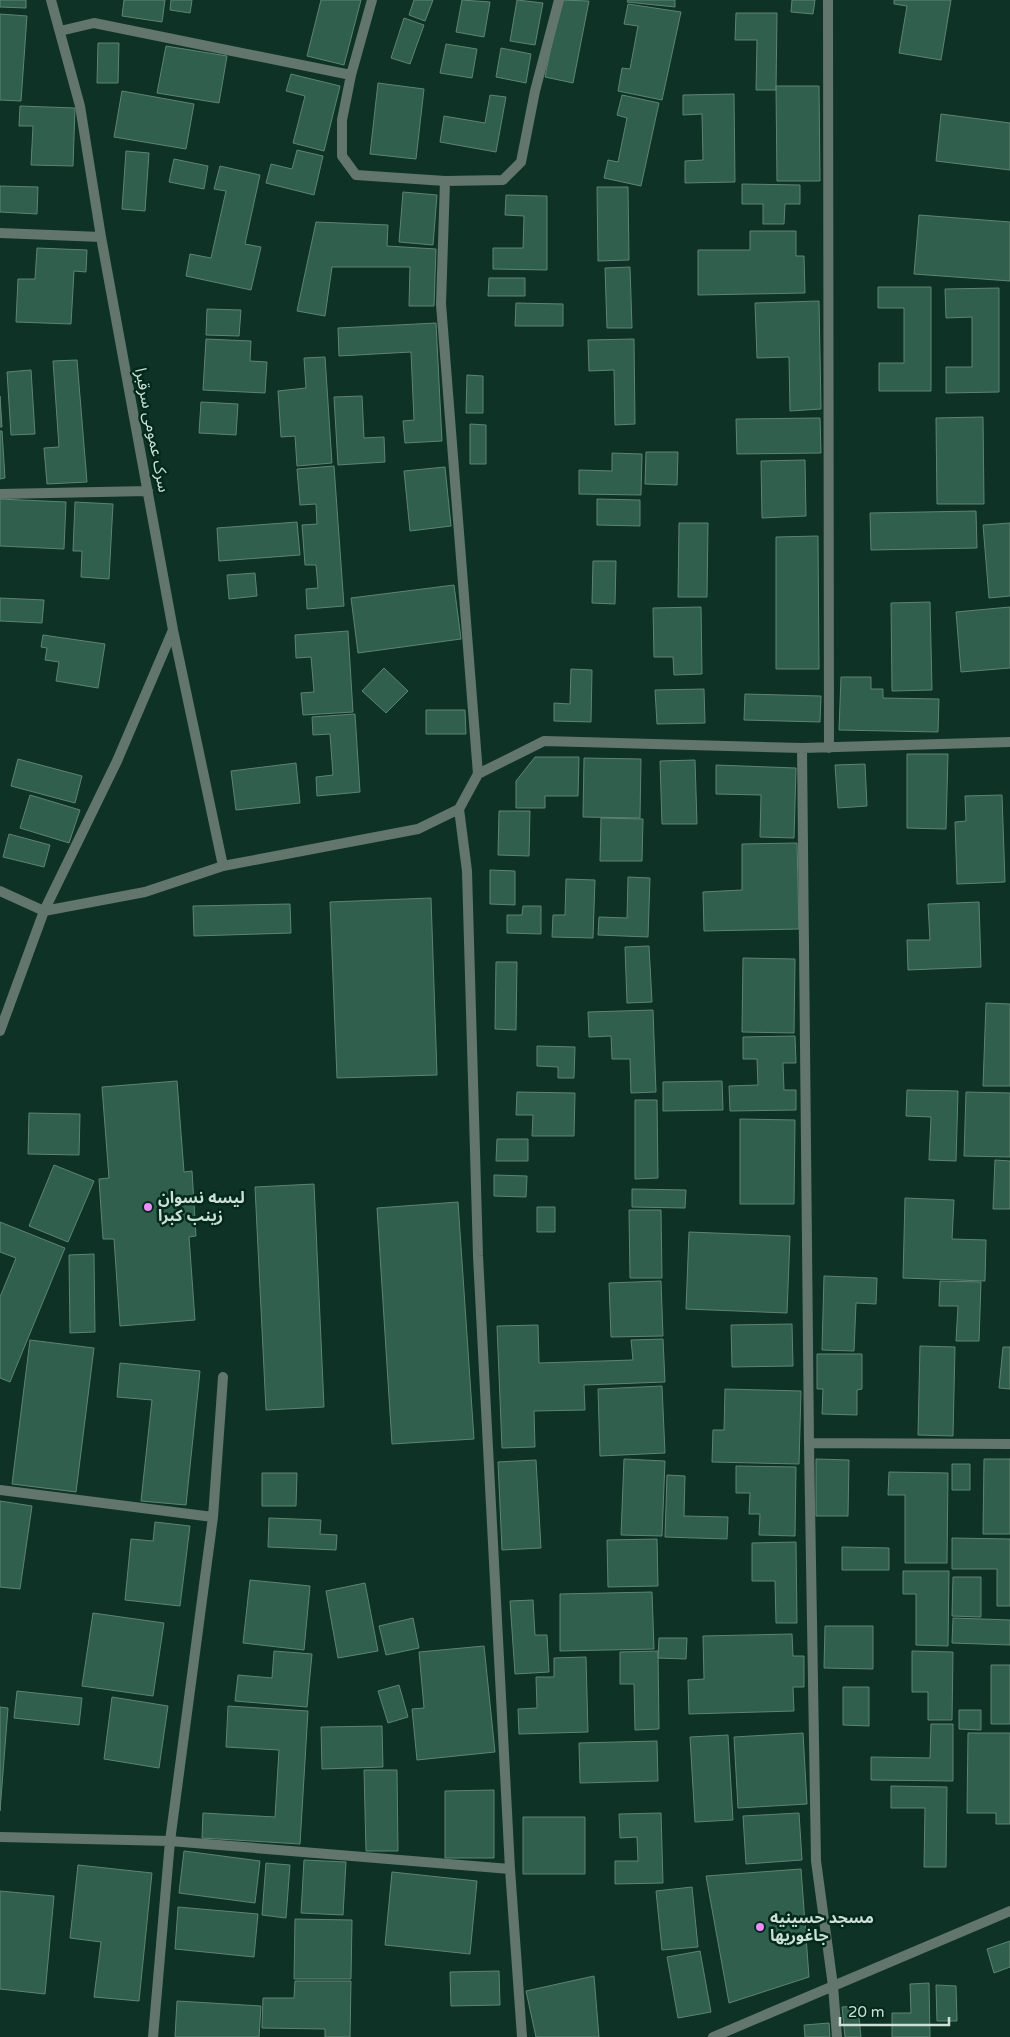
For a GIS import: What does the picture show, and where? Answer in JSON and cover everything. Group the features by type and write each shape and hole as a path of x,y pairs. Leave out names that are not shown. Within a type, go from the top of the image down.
{"street":[{"name":"سرک عمومی سرقبرا","path":"51,0 80,106 101,237 173,630 223,866"},
{"path":"372,0 351,75 342,120 342,156 356,175 445,180 503,180 520,162 535,90 559,0"},
{"path":"828,0 829,748"},
{"path":"60,31 94,23 351,75"},
{"path":"0,891 44,911 145,892 223,866 418,829 459,809 478,774 441,304 445,180"},
{"path":"0,233 101,237"},
{"path":"0,494 148,491"},
{"path":"0,1031 44,911 117,761 173,630"},
{"path":"478,774 544,741 802,748 1010,742"},
{"path":"802,748 809,1443 816,1861 833,1986 837,2037"},
{"path":"459,809 467,871 478,1256 510,1869 522,2037"},
{"path":"153,2037 170,1841 213,1517 223,1377"},
{"path":"809,1443 1010,1444"},
{"path":"0,1490 213,1517"},
{"path":"0,1837 170,1841 510,1869"},
{"path":"714,2037 1010,1911"}],"building":[{"path":"0,0 26,0 26,8 0,7"},
{"path":"124,0 165,0 162,22 122,16"},
{"path":"171,0 192,0 190,13 170,10"},
{"path":"321,0 361,0 344,65 307,56"},
{"path":"414,0 433,0 425,21 409,15"},
{"path":"462,0 490,2 484,37 456,32"},
{"path":"517,0 543,3 535,45 510,41"},
{"path":"560,0 589,1 573,83 545,77"},
{"path":"628,0 675,0 675,7 627,2"},
{"path":"792,0 815,0 813,14 791,12"},
{"path":"894,0 951,0 941,60 899,53 907,6 894,4"},
{"path":"628,4 681,12 662,100 618,91 622,68 630,69 638,26 624,24"},
{"path":"736,13 777,13 776,90 756,90 757,40 735,40"},
{"path":"0,14 27,16 21,101 0,100"},
{"path":"404,18 424,25 410,64 391,58"},
{"path":"98,43 119,43 118,83 97,83"},
{"path":"446,44 477,49 472,78 440,73"},
{"path":"166,46 227,56 219,103 157,93"},
{"path":"501,48 531,54 526,83 496,77"},
{"path":"291,74 340,86 324,151 293,143 305,96 286,91"},
{"path":"378,83 424,89 416,159 370,154"},
{"path":"776,86 819,86 820,181 777,181"},
{"path":"122,91 194,104 186,149 114,137"},
{"path":"734,94 735,182 685,183 685,161 703,160 702,114 683,115 683,95"},
{"path":"490,95 506,97 496,152 440,142 444,116 485,123"},
{"path":"622,95 659,103 641,186 604,178 608,160 618,162 627,118 617,115"},
{"path":"20,106 75,108 73,166 31,165 33,126 19,126"},
{"path":"941,114 1010,123 1010,170 936,161"},
{"path":"297,150 323,156 314,195 266,183 271,164 292,169"},
{"path":"126,151 149,153 145,211 122,209"},
{"path":"174,159 208,166 204,189 169,182"},
{"path":"220,166 260,175 245,244 261,247 251,290 186,276 190,254 211,258 226,191 214,189"},
{"path":"742,184 800,185 800,204 785,204 784,224 763,224 763,204 742,204"},
{"path":"0,186 38,187 37,214 0,212"},
{"path":"597,187 628,187 629,260 598,261"},
{"path":"403,192 437,195 433,245 399,242"},
{"path":"506,195 547,196 547,270 493,269 493,248 523,248 524,216 505,215"},
{"path":"919,215 1010,222 1010,281 914,274"},
{"path":"316,222 388,225 387,246 436,249 434,306 409,306 410,267 332,267 325,316 297,311"},
{"path":"750,231 796,231 796,256 804,256 805,293 698,295 698,250 750,250"},
{"path":"37,248 87,250 86,272 74,271 71,324 16,322 18,279 35,279"},
{"path":"630,267 632,328 607,328 605,268"},
{"path":"489,278 525,278 525,296 488,296"},
{"path":"878,287 931,287 931,391 879,391 879,363 904,363 904,308 878,308"},
{"path":"999,288 999,392 946,393 946,367 972,367 972,317 946,318 945,289"},
{"path":"819,301 821,409 790,411 789,357 757,358 755,303"},
{"path":"516,303 563,304 563,326 515,326"},
{"path":"207,309 241,310 239,336 206,335"},
{"path":"436,323 442,441 405,443 403,421 414,420 411,352 339,356 338,328"},
{"path":"206,339 251,341 250,361 267,362 265,393 203,390"},
{"path":"634,339 635,424 615,425 614,370 589,371 588,340"},
{"path":"325,357 332,463 297,466 295,436 281,437 278,391 306,388 304,358"},
{"path":"77,360 87,482 47,484 44,448 59,447 53,361"},
{"path":"31,370 35,434 11,435 7,372"},
{"path":"467,375 483,376 483,413 466,413"},
{"path":"0,396 2,427 0,427"},
{"path":"362,396 364,438 384,437 385,462 338,465 334,397"},
{"path":"201,402 238,404 236,435 199,433"},
{"path":"983,417 984,504 937,504 936,418"},
{"path":"820,418 821,453 737,454 736,419"},
{"path":"470,424 486,425 486,464 470,464"},
{"path":"0,431 2,431 5,478 0,479"},
{"path":"646,452 678,452 677,485 645,484"},
{"path":"612,453 642,454 641,495 579,494 579,470 612,471"},
{"path":"805,460 806,516 762,518 761,461"},
{"path":"334,466 344,606 307,609 306,589 318,588 316,565 305,565 302,525 317,524 316,504 300,505 297,469"},
{"path":"445,467 451,526 410,531 404,471"},
{"path":"0,499 66,502 64,549 0,546"},
{"path":"597,499 640,500 640,526 597,525"},
{"path":"75,502 113,504 109,579 81,577 82,551 73,551"},
{"path":"976,511 977,548 871,550 870,513"},
{"path":"297,522 300,555 219,561 217,528"},
{"path":"679,523 708,523 707,597 678,597"},
{"path":"1010,523 1010,596 989,598 983,525"},
{"path":"818,536 819,669 776,669 776,537"},
{"path":"593,561 616,561 615,604 592,603"},
{"path":"255,573 257,596 229,599 227,575"},
{"path":"454,585 461,639 358,653 351,598"},
{"path":"0,598 44,600 42,623 0,621"},
{"path":"930,602 932,690 892,691 891,603"},
{"path":"701,607 702,674 674,675 673,657 654,657 653,608"},
{"path":"1010,607 1010,668 961,672 956,612"},
{"path":"348,631 353,712 303,715 301,693 314,692 311,657 296,658 295,635"},
{"path":"43,635 105,644 98,688 56,681 59,662 45,660 47,648 41,647"},
{"path":"384,668 408,691 386,713 362,691"},
{"path":"571,669 592,670 591,722 554,721 554,703 570,704"},
{"path":"841,677 871,677 871,689 883,689 883,698 939,699 938,732 839,730"},
{"path":"704,689 705,723 657,724 655,690"},
{"path":"745,694 821,696 820,722 744,720"},
{"path":"426,710 465,710 466,734 426,734"},
{"path":"355,714 360,792 317,796 316,777 333,775 330,734 313,735 312,717"},
{"path":"907,754 948,754 946,829 907,828"},
{"path":"535,757 579,757 578,796 545,796 545,808 516,808 516,781"},
{"path":"584,758 641,759 640,818 583,817"},
{"path":"18,759 82,776 75,803 11,786"},
{"path":"695,760 697,824 662,824 660,761"},
{"path":"296,763 300,803 236,810 231,771"},
{"path":"865,764 867,806 838,808 835,765"},
{"path":"716,765 796,768 794,838 760,837 761,795 716,794"},
{"path":"30,795 80,810 69,843 20,828"},
{"path":"1002,795 1005,882 957,884 955,822 966,821 965,796"},
{"path":"499,811 530,811 529,856 498,855"},
{"path":"601,818 643,819 642,861 600,861"},
{"path":"9,834 50,845 44,867 3,857"},
{"path":"797,843 799,929 704,931 703,892 742,890 742,844"},
{"path":"490,870 515,871 515,905 490,904"},
{"path":"628,877 650,878 648,937 598,935 599,917 627,918"},
{"path":"566,879 595,880 593,938 552,937 553,915 565,915"},
{"path":"431,898 437,1075 337,1078 330,902"},
{"path":"979,902 981,967 908,970 907,940 930,940 928,904"},
{"path":"290,904 291,933 194,936 193,906"},
{"path":"523,906 541,906 541,934 507,933 507,915 522,915"},
{"path":"649,946 652,1002 627,1003 625,947"},
{"path":"743,958 795,959 794,1033 742,1032"},
{"path":"496,962 517,962 516,1030 495,1029"},
{"path":"986,1003 1010,1004 1010,1086 983,1086"},
{"path":"653,1010 656,1092 631,1093 630,1059 612,1059 611,1036 589,1037 588,1012"},
{"path":"795,1036 796,1063 783,1063 784,1090 796,1090 796,1110 730,1111 729,1086 758,1085 757,1059 743,1059 743,1037"},
{"path":"537,1046 575,1047 574,1078 558,1078 558,1067 537,1066"},
{"name":"لیسه نسوان زینب کبرا","path":"177,1081 184,1172 192,1171 196,1236 189,1237 195,1320 120,1326 114,1239 103,1239 99,1179 109,1178 102,1087"},
{"path":"722,1081 723,1110 663,1111 663,1082"},
{"path":"907,1090 958,1091 956,1161 929,1160 931,1117 906,1116"},
{"path":"517,1092 575,1093 574,1136 532,1136 533,1115 516,1115"},
{"path":"966,1092 1010,1093 1010,1157 964,1156"},
{"path":"635,1100 657,1100 658,1178 635,1179"},
{"path":"29,1113 80,1114 79,1155 28,1154"},
{"path":"740,1119 795,1120 794,1204 740,1204"},
{"path":"497,1139 528,1139 528,1161 496,1161"},
{"path":"995,1160 1010,1161 1010,1209 993,1209"},
{"path":"54,1165 94,1181 68,1242 29,1226"},
{"path":"494,1175 527,1176 526,1197 494,1196"},
{"path":"314,1184 324,1407 266,1410 255,1187"},
{"path":"632,1189 686,1190 685,1208 632,1207"},
{"path":"905,1198 954,1200 952,1239 986,1240 985,1281 903,1278"},
{"path":"458,1202 474,1439 392,1444 377,1208"},
{"path":"537,1207 555,1207 555,1232 537,1232"},
{"path":"629,1210 661,1210 662,1278 630,1278"},
{"path":"0,1222 65,1248 10,1382 0,1378 0,1297 16,1258 0,1252"},
{"path":"689,1232 790,1236 787,1313 686,1309"},
{"path":"94,1254 95,1332 70,1333 69,1255"},
{"path":"824,1276 877,1278 876,1304 856,1303 854,1351 822,1350"},
{"path":"661,1281 663,1336 611,1337 609,1283"},
{"path":"940,1281 981,1282 979,1341 956,1341 958,1306 939,1306"},
{"path":"792,1324 793,1366 732,1367 731,1325"},
{"path":"538,1325 539,1363 633,1360 631,1340 663,1339 665,1382 584,1385 585,1410 534,1411 535,1447 502,1448 497,1326"},
{"path":"30,1340 94,1348 76,1492 12,1484"},
{"path":"920,1346 955,1347 953,1436 918,1435"},
{"path":"1003,1347 1010,1347 1010,1389 999,1388"},
{"path":"817,1354 862,1354 862,1389 857,1390 857,1415 822,1414 823,1389 817,1389"},
{"path":"120,1363 200,1371 186,1505 141,1501 152,1400 117,1397"},
{"path":"662,1386 665,1453 600,1456 598,1389"},
{"path":"725,1389 801,1391 799,1464 712,1462 713,1430 724,1430"},
{"path":"624,1459 665,1461 662,1536 621,1535"},
{"path":"816,1459 849,1460 848,1516 816,1516"},
{"path":"984,1459 1010,1459 1010,1534 983,1534"},
{"path":"536,1460 541,1548 502,1550 498,1462"},
{"path":"952,1464 970,1464 970,1490 952,1490"},
{"path":"736,1466 796,1467 795,1536 759,1535 760,1514 749,1514 750,1493 736,1493"},
{"path":"889,1472 948,1473 947,1563 905,1563 905,1495 888,1495"},
{"path":"262,1473 297,1473 296,1506 262,1506"},
{"path":"667,1475 685,1476 684,1516 728,1517 727,1539 665,1537"},
{"path":"0,1501 32,1506 20,1589 0,1587"},
{"path":"269,1518 321,1520 320,1534 337,1535 336,1550 268,1547"},
{"path":"155,1522 190,1526 180,1606 125,1600 131,1539 153,1541"},
{"path":"952,1538 1010,1539 1010,1606 997,1606 997,1569 952,1569"},
{"path":"657,1539 658,1586 608,1587 607,1540"},
{"path":"796,1542 797,1623 776,1623 775,1581 752,1581 752,1543"},
{"path":"842,1547 889,1548 889,1570 842,1570"},
{"path":"903,1571 949,1571 948,1646 916,1645 916,1594 903,1594"},
{"path":"953,1577 981,1577 981,1617 952,1616"},
{"path":"250,1580 310,1586 304,1650 243,1643"},
{"path":"365,1583 378,1651 338,1658 326,1591"},
{"path":"652,1592 654,1649 560,1651 560,1594"},
{"path":"533,1600 535,1635 547,1635 549,1672 515,1674 510,1601"},
{"path":"93,1613 164,1623 153,1696 82,1686"},
{"path":"413,1618 419,1648 386,1655 379,1626"},
{"path":"953,1618 1010,1620 1010,1645 952,1643"},
{"path":"825,1626 873,1626 873,1669 824,1668"},
{"path":"792,1634 793,1656 804,1656 804,1687 793,1687 794,1711 689,1714 688,1680 704,1679 703,1636"},
{"path":"659,1638 687,1638 686,1659 658,1658"},
{"path":"484,1646 495,1752 417,1760 412,1709 424,1708 419,1652"},
{"path":"274,1651 312,1654 307,1707 235,1701 238,1675 272,1678"},
{"path":"658,1651 659,1729 635,1730 634,1684 620,1684 620,1652"},
{"path":"912,1651 953,1652 952,1720 928,1720 928,1692 912,1692"},
{"path":"586,1657 588,1732 519,1734 518,1709 537,1708 536,1677 554,1677 554,1658"},
{"path":"991,1665 1010,1665 1010,1724 991,1724"},
{"path":"399,1685 408,1717 388,1723 378,1691"},
{"path":"843,1687 869,1687 869,1726 843,1725"},
{"path":"17,1691 82,1698 79,1725 14,1718"},
{"path":"112,1697 168,1706 159,1768 104,1759"},
{"path":"228,1706 308,1711 300,1844 202,1838 203,1813 275,1817 279,1750 226,1747"},
{"path":"0,1707 8,1708 0,1811"},
{"path":"959,1710 981,1710 981,1730 959,1729"},
{"path":"931,1724 953,1724 953,1781 871,1780 871,1757 930,1758"},
{"path":"382,1726 383,1767 322,1769 321,1727"},
{"path":"803,1733 807,1804 738,1808 734,1737"},
{"path":"968,1733 1010,1733 1010,1824 996,1824 996,1813 967,1813"},
{"path":"728,1735 733,1820 695,1822 690,1737"},
{"path":"657,1741 658,1781 580,1783 579,1743"},
{"path":"364,1770 397,1770 398,1851 366,1851"},
{"path":"891,1786 947,1787 946,1867 924,1867 925,1808 891,1808"},
{"path":"494,1790 494,1858 445,1858 445,1791"},
{"path":"661,1813 663,1883 615,1884 615,1861 638,1861 637,1837 620,1838 619,1814"},
{"path":"799,1813 802,1860 746,1864 743,1816"},
{"path":"523,1817 585,1817 585,1874 523,1874"},
{"path":"184,1851 260,1861 255,1903 179,1893"},
{"path":"304,1860 346,1862 343,1915 301,1913"},
{"path":"266,1863 290,1865 286,1918 262,1915"},
{"path":"78,1865 152,1873 139,2001 94,1997 101,1942 70,1938"},
{"name":"مسجد حسینیه جاغوریها","path":"801,1869 809,1977 729,2003 706,1876"},
{"path":"392,1872 477,1881 470,1954 385,1945"},
{"path":"692,1887 698,1947 662,1950 656,1891"},
{"path":"0,1891 54,1896 45,1994 0,1989"},
{"path":"178,1907 258,1914 254,1957 175,1949"},
{"path":"295,1919 352,1920 351,1979 294,1979"},
{"path":"1010,1941 1010,1967 994,1973 987,1949"},
{"path":"700,1951 711,2012 678,2018 667,1957"},
{"path":"499,1971 500,2005 451,2006 450,1972"},
{"path":"594,1976 599,2037 536,2037 526,1991"},
{"path":"295,1981 351,1981 350,2037 325,2037 325,2029 262,2028 263,1998 294,1998"},
{"path":"929,1983 930,2037 892,2037 892,2013 911,2013 910,1984"},
{"path":"936,1985 956,1986 957,2021 937,2021"},
{"path":"177,2001 261,2006 259,2037 175,2037"},
{"path":"858,2006 861,2037 845,2037 842,2007"},
{"path":"829,2023 830,2037 805,2037 804,2025"}],"place":[{"name":"لیسه نسوان زینب کبرا","path":"148,1207"},
{"name":"مسجد حسینیه جاغوریها","path":"760,1927"}]}
